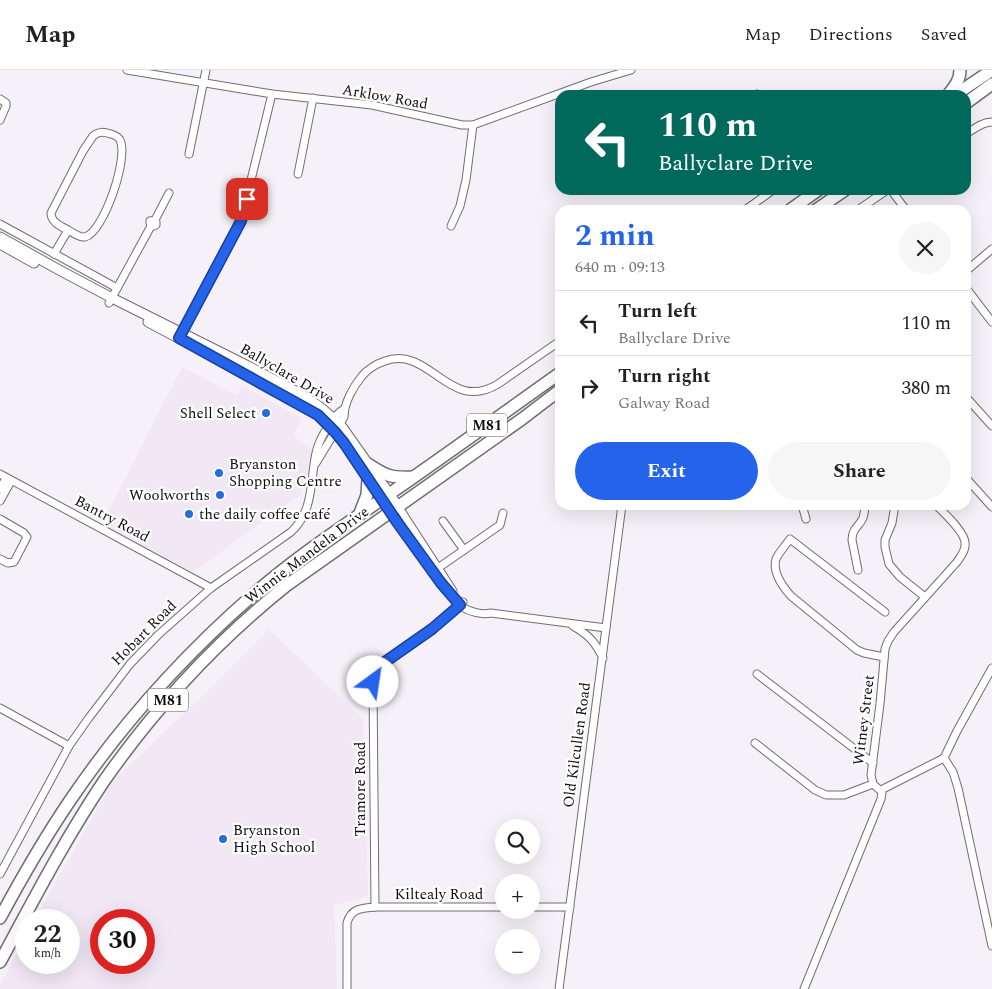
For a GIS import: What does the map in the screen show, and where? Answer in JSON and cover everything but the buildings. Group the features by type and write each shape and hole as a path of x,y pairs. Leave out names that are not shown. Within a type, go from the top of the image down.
{"main road":[{"path":"951,90 960,77 960,70"},
{"path":"962,90 992,70"},
{"path":"971,99 992,84"},
{"path":"797,205 811,195"},
{"path":"823,205 838,195"},
{"name":"Winnie Mandela Drive","path":"0,918 36,854 70,800 116,738 150,697 226,619 305,552 555,377"},
{"name":"Winnie Mandela Drive","path":"0,962 61,850 115,766 164,705 209,655 256,610 287,585 522,420 555,394"},
{"path":"368,464 385,475 414,477"},
{"path":"360,514 367,495 368,479"}],"street":[{"name":"Arklow Road","path":"127,70 272,94 372,105 450,123 473,125 555,95"},
{"path":"189,154 206,70"},
{"name":"Arklow Road","path":"569,90 631,70"},
{"path":"181,335 241,221 272,94"},
{"path":"298,174 313,98"},
{"path":"0,100 6,103 6,106 0,120"},
{"path":"971,131 980,125 992,122"},
{"path":"451,226 460,206 468,166 473,125"},
{"path":"100,132 115,135 121,142 120,164 113,194 106,210 95,229 86,236 82,237 68,230 52,219 51,212 93,136 100,132"},
{"path":"111,300 169,193"},
{"path":"752,205 766,195"},
{"path":"865,205 880,195"},
{"path":"0,224 117,288"},
{"path":"54,254 68,230"},
{"name":"Ballyclare Drive","path":"0,237 111,300"},
{"name":"Ballyclare Drive","path":"0,244 301,394 334,425 368,464 385,497"},
{"path":"971,267 992,249"},
{"path":"971,295 992,322"},
{"name":"Hobart Road","path":"0,874 69,746 136,656 211,588 299,525 308,503 314,465 334,425 338,412 344,409 353,389 370,368 383,361 395,358 410,360 421,364 456,388 470,392 482,391 498,384 555,344"},
{"path":"971,408 978,410 992,426"},
{"name":"Ballyclare Drive","path":"334,425 368,479 385,497 438,568 461,603"},
{"path":"0,490 6,478"},
{"path":"0,501 6,478"},
{"name":"Bantry Road","path":"6,478 211,588"},
{"path":"971,484 992,507"},
{"name":"Ballyclare Drive","path":"394,509 441,583 461,603 491,614 606,628"},
{"name":"Old Kilcullen Road","path":"559,989 621,510"},
{"path":"804,510 806,518"},
{"path":"858,570 852,535 854,528 862,519 864,510"},
{"path":"894,510 892,523 885,540 889,564 900,578 925,597"},
{"name":"Witney Street","path":"880,790 873,784 871,775 885,649 894,632 957,562 965,548 965,539 940,510"},
{"path":"438,568 500,526 503,513"},
{"path":"0,519 24,533 27,537 14,562 8,563 0,560"},
{"path":"443,521 464,550"},
{"path":"884,657 864,654 857,650 790,596 776,571 777,557 790,539 886,612"},
{"name":"Tramore Road","path":"375,908 373,685 376,672 386,660 432,629 461,603"},
{"path":"570,624 590,637 603,658"},
{"path":"804,989 881,799 882,794 880,790 944,758 992,668"},
{"path":"756,674 872,763"},
{"path":"0,708 69,746"},
{"path":"755,743 815,790 826,795 844,795 873,784"},
{"path":"944,758 953,772 958,788 992,946"},
{"name":"Kiltealy Road","path":"347,989 346,930 348,919 354,911 364,908 495,907"},
{"path":"540,907 570,907"}],"shaded area":[{"name":"Bryanston Shopping Centre","path":"182,367 236,395 242,386 302,418 293,436 318,452 301,494 193,572 102,524"},
{"name":"Bryanston High School","path":"269,629 363,719 368,896 334,905 337,989 0,989 15,957 15,974 80,974 80,909 40,909 113,781 220,679"}],"place":[{"name":"Shell Select","path":"266,413"},
{"name":"Bryanston Shopping Centre","path":"219,473"},
{"name":"Woolworths","path":"220,495"},
{"name":"the daily coffee café","path":"189,514"},
{"name":"Bryanston High School","path":"223,839"}],"route":[{"path":"247,199 241,221 179,338 318,415 335,432 353,455 397,522 441,583 460,605 432,629 382,664 376,672 373,682"}]}
